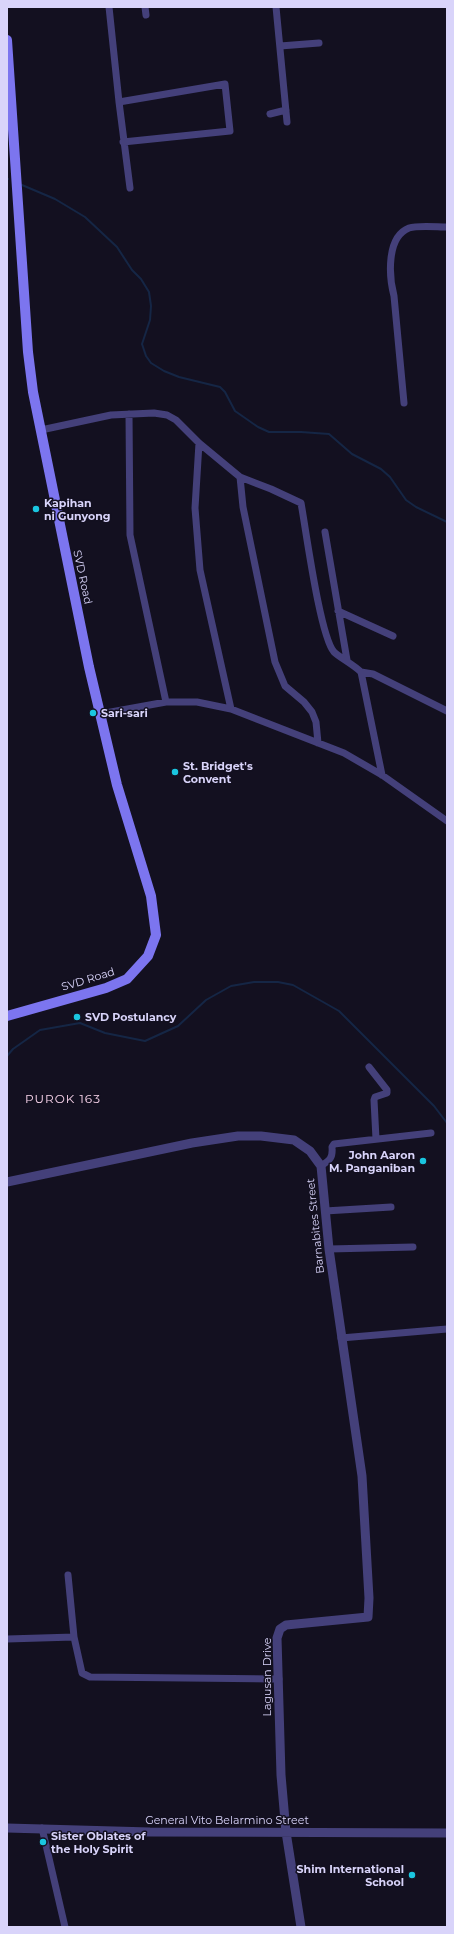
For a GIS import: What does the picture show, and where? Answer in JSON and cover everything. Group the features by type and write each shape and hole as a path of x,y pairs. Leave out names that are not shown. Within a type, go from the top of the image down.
{"main road":[{"name":"SVD Road","path":"7,40 28,352 41,430 100,714 116,785 151,896 156,935 148,956 127,979 106,988 7,1016"}],"street":[{"path":"109,7 130,188"},
{"path":"145,7 146,15"},
{"path":"276,7 287,122"},
{"path":"280,46 319,43"},
{"path":"119,102 225,84 230,131 124,142"},
{"path":"270,114 286,110"},
{"path":"404,403 394,296 390,280 390,260 399,235 410,228 447,227"},
{"path":"41,430 111,415 154,413 167,415 176,420 199,443 240,477 301,503 322,618 329,642 334,652 347,660 361,672 373,674 447,711"},
{"path":"129,414 130,535 166,702"},
{"path":"199,443 195,508 200,570 231,710"},
{"path":"240,477 243,507 275,662 285,686 304,702 312,712 316,722 318,743"},
{"path":"325,532 347,660"},
{"path":"338,611 393,636"},
{"path":"361,672 382,775"},
{"path":"100,714 166,702 197,702 231,710 344,753 382,775 447,821"},
{"path":"369,1067 387,1090 387,1093 375,1097 374,1100 376,1139"},
{"path":"321,1166 333,1156 332,1147 334,1144 431,1133"},
{"name":"Barnabites Street","path":"7,1182 192,1143 251,1135 275,1136 294,1140 310,1151 321,1166 329,1250 341,1338"},
{"path":"325,1210 391,1207"},
{"path":"329,1250 413,1247"},
{"path":"341,1338 447,1328"},
{"name":"Lagusan Drive","path":"301,1927 286,1832 280,1749 277,1638 280,1629 286,1625 368,1617 368,1560 362,1476 341,1338"},
{"path":"68,1575 74,1637 82,1673 90,1677 279,1679"},
{"path":"7,1639 74,1637"},
{"name":"General Vito Belarmino Street","path":"7,1828 150,1832 447,1832"},
{"path":"42,1828 65,1927"}],"waterway":[{"path":"22,185 55,199 85,217 117,247 132,270 141,279 149,292 151,306 150,320 142,344 146,356 151,363 164,371 179,377 220,387 225,392 235,411 258,427 269,432 329,434 352,454 381,469 390,477 406,500 416,507 447,522"},
{"path":"7,1056 13,1049 40,1030 80,1023 105,1033 145,1041 178,1026 206,1000 231,986 254,982 278,982 293,985 339,1011 434,1106 447,1123"}],"place":[{"name":"Kapihan ni Gunyong","path":"36,509"},
{"name":"Sari-sari","path":"93,713"},
{"name":"St. Bridget's Convent","path":"175,772"},
{"name":"SVD Postulancy","path":"77,1017"},
{"name":"John Aaron M. Panganiban","path":"423,1161"},
{"name":"Sister Oblates of the Holy Spirit","path":"43,1842"},
{"name":"Shim International School","path":"412,1875"}],"district":[{"name":"PUROK 163","path":"63,1098"}]}
